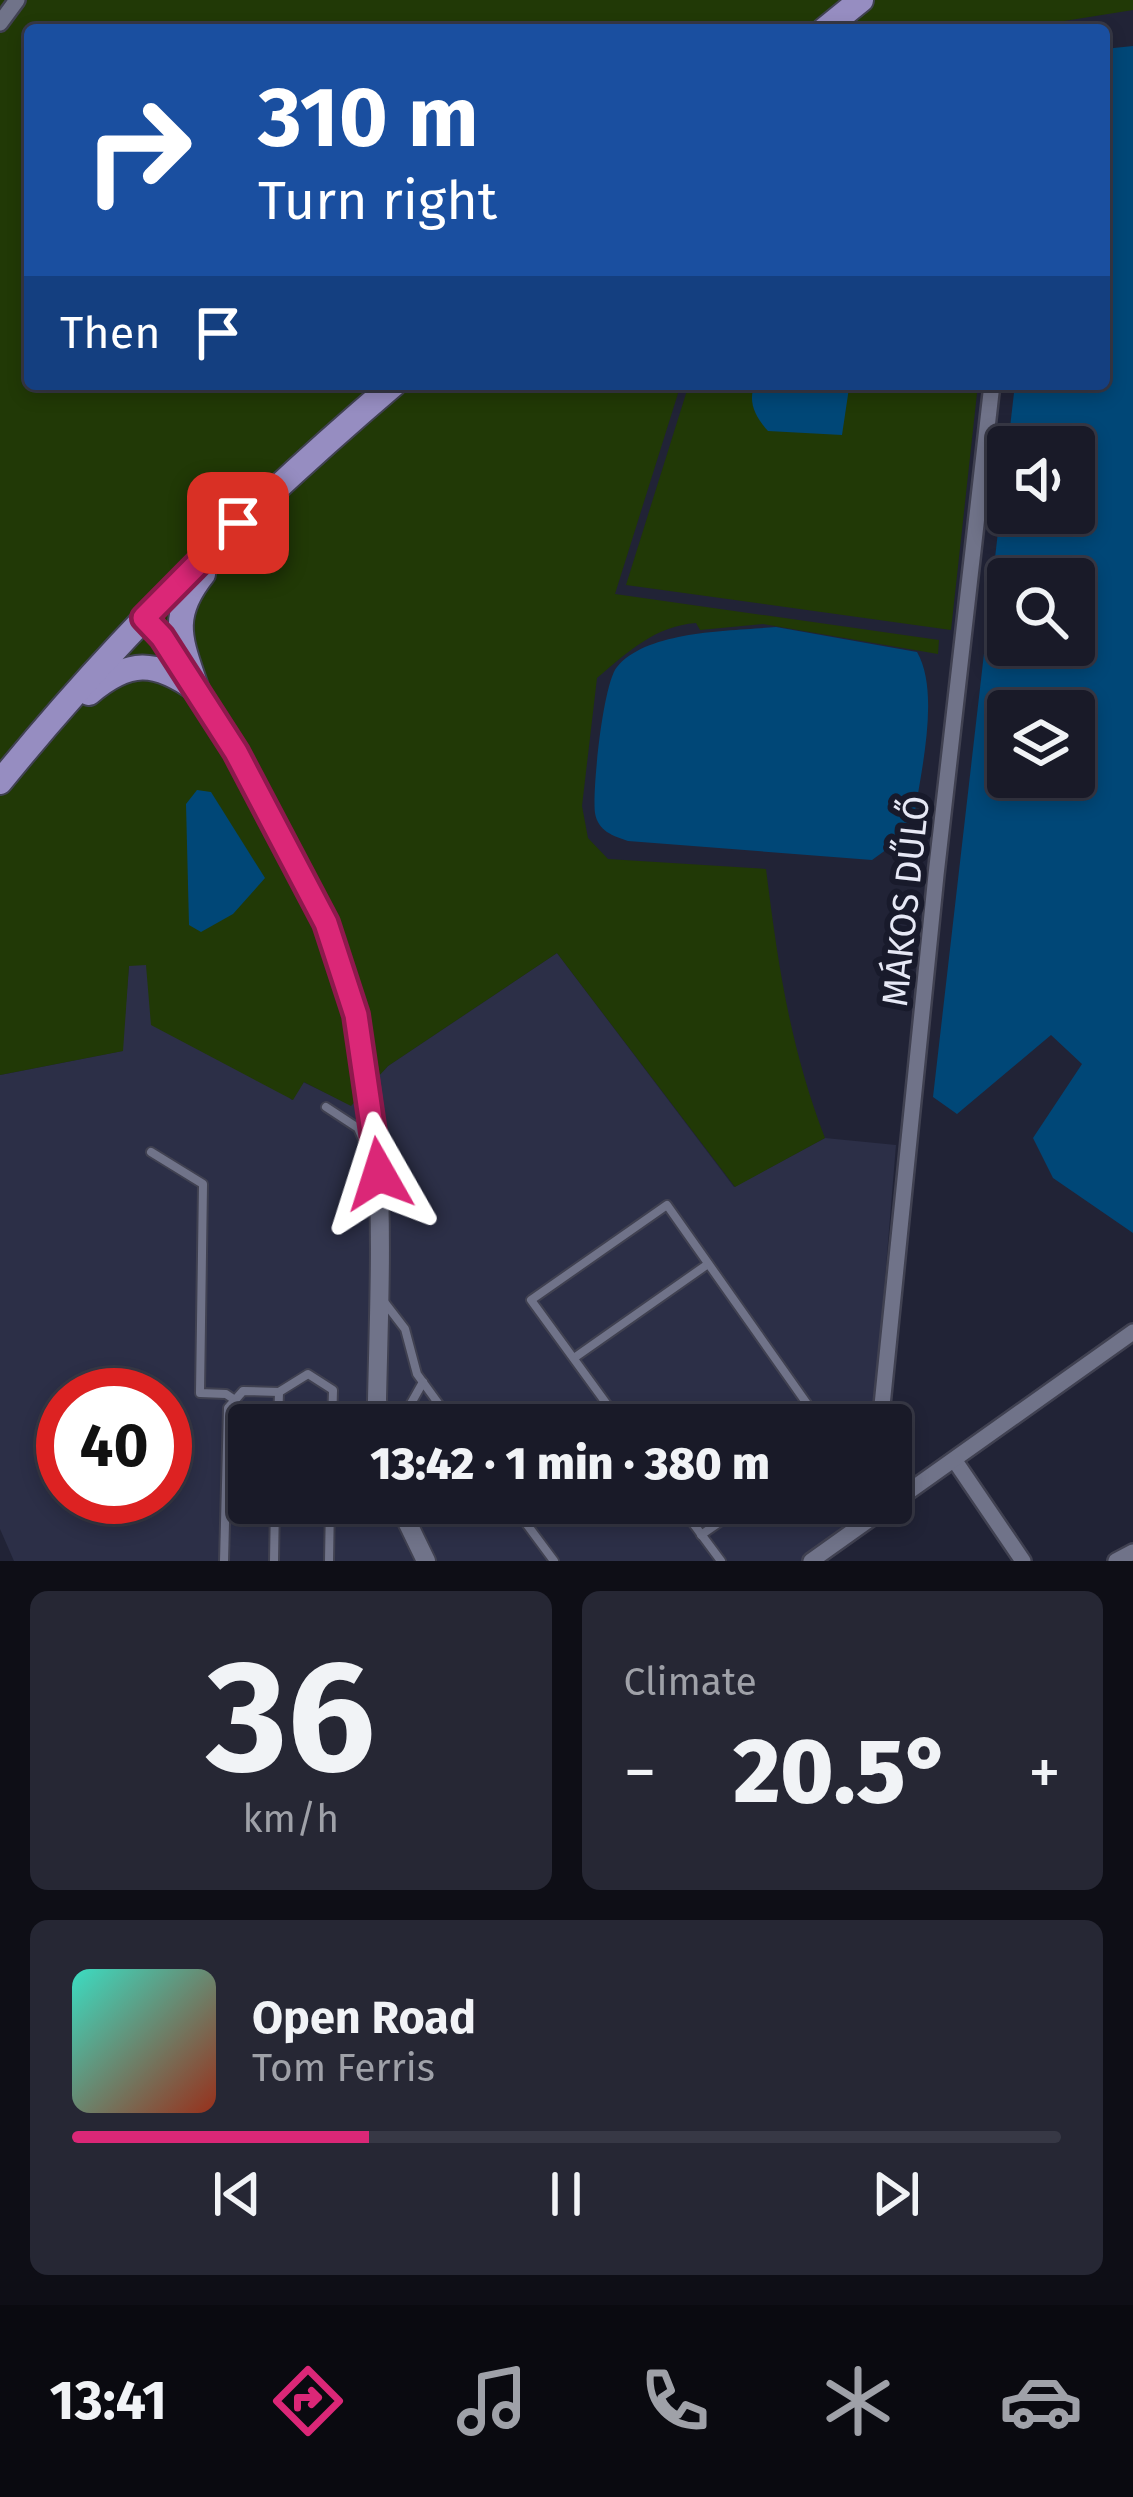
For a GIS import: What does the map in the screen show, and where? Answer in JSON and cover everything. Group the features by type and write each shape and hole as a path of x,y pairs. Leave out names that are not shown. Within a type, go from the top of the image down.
{"main road":[{"path":"831,24 861,0"},
{"path":"0,782 120,657 144,618 265,497 387,390"},
{"path":"197,690 179,634 182,609 189,592 265,497"},
{"path":"120,657 175,674 197,690"}],"street":[{"path":"0,23 17,0"},
{"name":"MÁKOS DŰLŐ","path":"882,1404 991,390"},
{"path":"144,618 162,637 247,772 326,923 356,1015 382,1210 380,1404"},
{"path":"912,1488 1131,1338"},
{"path":"955,1461 1023,1561"},
{"path":"408,1524 426,1561"},
{"path":"811,1561 860,1524"},
{"path":"1116,1561 1133,1552"}],"lane":[{"path":"326,1107 358,1128 379,1174"},
{"path":"151,1152 203,1184 200,1393 226,1394 236,1400"},
{"path":"607,1404 531,1300 667,1205 807,1404"},
{"path":"574,1358 708,1264"},
{"path":"379,1295 405,1329 417,1374 439,1404"},
{"path":"224,1561 228,1408 243,1391 279,1392 308,1375 333,1390 333,1404"},
{"path":"411,1404 423,1382"},
{"path":"279,1392 279,1404"},
{"path":"274,1561 275,1524"},
{"path":"328,1561 329,1524"},
{"path":"527,1524 554,1561"},
{"path":"693,1524 721,1561"},
{"path":"701,1535 717,1524"}],"shaded area":[{"path":"557,953 734,1187 825,1138 896,1145 875,1404 228,1404 228,1524 856,1524 804,1561 14,1561 0,1529 0,1075 122,1051 129,965 147,965 292,1100 303,1082 351,1105 388,1066"}],"green space":[{"path":"0,0 1133,0 1133,10 1046,24 24,24 24,390 679,390 615,594 939,640 938,654 763,624 700,630 696,623 655,635 597,678 582,806 588,838 608,859 766,869 787,1005 825,1138 735,1187 557,953 388,1066 351,1106 304,1082 293,1100 151,1025 146,965 129,966 123,1051 0,1075"},
{"path":"687,390 977,390 951,630 626,585"}],"water":[{"path":"1133,46 1133,1233 1053,1178 1033,1138 1082,1064 1051,1035 957,1114 933,1097 987,627 987,666 1095,666 1095,558 995,558 998,534 1095,534 1095,426 1010,426 1014,390 1110,390 1110,48"},
{"path":"754,390 849,390 842,435 768,431 752,397"},
{"path":"776,627 917,652 928,691 928,715 912,831 872,860 628,841 603,828 595,813 597,761 607,693 617,667 631,655 669,639"},
{"path":"197,790 211,792 265,878 233,914 201,932 189,925 186,804"}],"route":[{"path":"238,523 144,618 162,637 236,752 326,923 365,1057 379,1174"}]}
